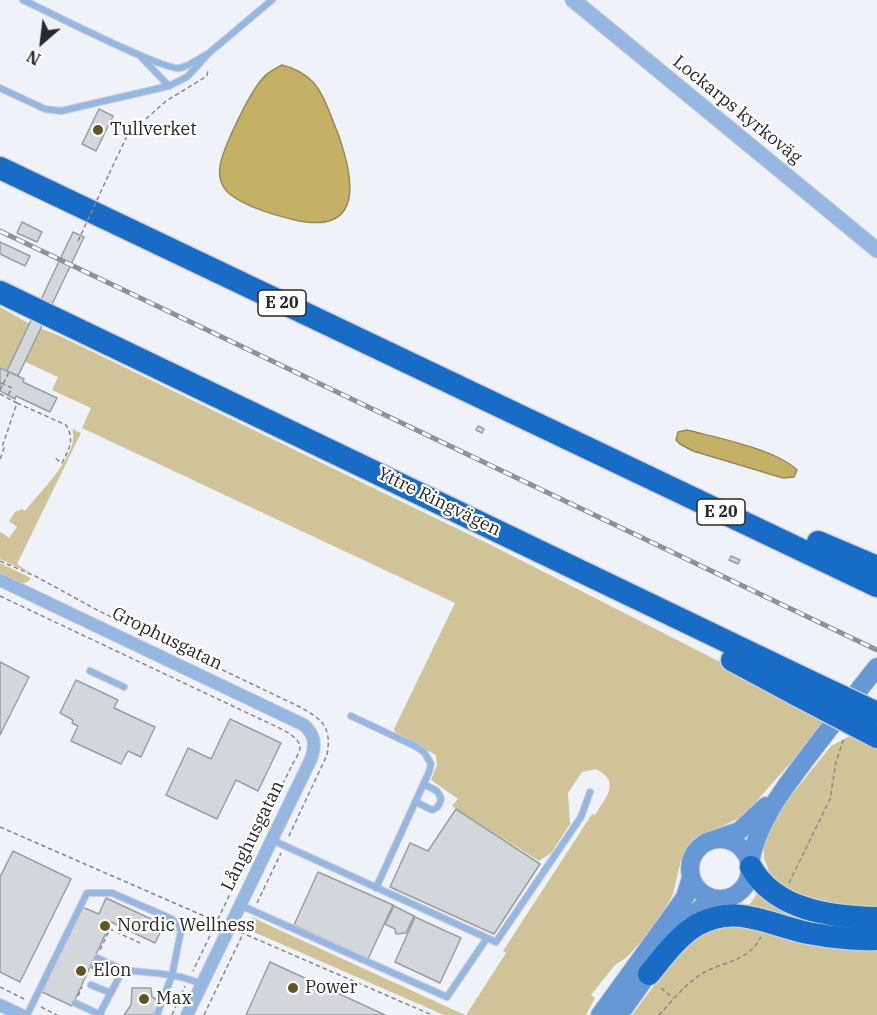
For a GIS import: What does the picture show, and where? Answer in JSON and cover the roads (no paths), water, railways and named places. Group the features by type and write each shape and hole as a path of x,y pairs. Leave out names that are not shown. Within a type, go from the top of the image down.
{"highway":[{"name":"E 20","path":"0,168 877,586"},
{"name":"Yttre Ringvägen","path":"0,292 424,495 803,688 877,713"},
{"path":"564,438 877,567"},
{"path":"803,688 877,737"},
{"path":"750,865 760,881 777,896 802,907 857,918 877,918"},
{"path":"721,899 843,938"},
{"path":"654,980 681,937 713,918 732,914 750,916 809,933 843,938 877,939"}],"main road":[{"path":"619,1015 654,980 692,914 721,899 737,894 745,887 750,877 750,865 757,835 770,811 877,666"},
{"path":"600,1015 685,897 691,878 692,857 698,849 706,842 739,831 752,821 790,781"},
{"path":"716,839 738,844 746,852 750,865"},
{"path":"691,878 700,892 721,899"}],"street":[{"name":"Lockarps kyrkoväg","path":"573,0 877,250"},
{"name":"Grophusgatan","path":"0,580 304,724 314,737"},
{"name":"Långhusgatan","path":"195,1014 201,984 311,759 315,745 314,737"},
{"path":"0,1005 21,1015"}],"lane":[{"path":"23,0 139,55 172,68 180,68 209,53"},
{"path":"0,88 45,110 61,111 169,86 187,77 209,53 272,0"},
{"path":"139,55 169,86"},
{"path":"90,671 124,687"},
{"path":"351,716 424,752 431,764 416,802 375,888"},
{"path":"416,802 432,810 437,809 440,804 441,798 437,791 424,784"},
{"path":"272,840 496,942 581,817 590,792"},
{"path":"27,1015 87,892 112,893 172,919 181,931 172,975 157,1015"},
{"path":"240,905 447,997 487,938"},
{"path":"97,958 123,970 189,978 201,984"},
{"path":"75,1003 100,1015 123,970"},
{"path":"91,985 111,993"}],"railway":[{"path":"0,231 877,650"}],"place":[{"name":"Tullverket","path":"98,130"},
{"name":"Nordic Wellness","path":"105,926"},
{"name":"Elon","path":"81,971"},
{"name":"Power","path":"293,988"},
{"name":"Max","path":"144,999"}]}
